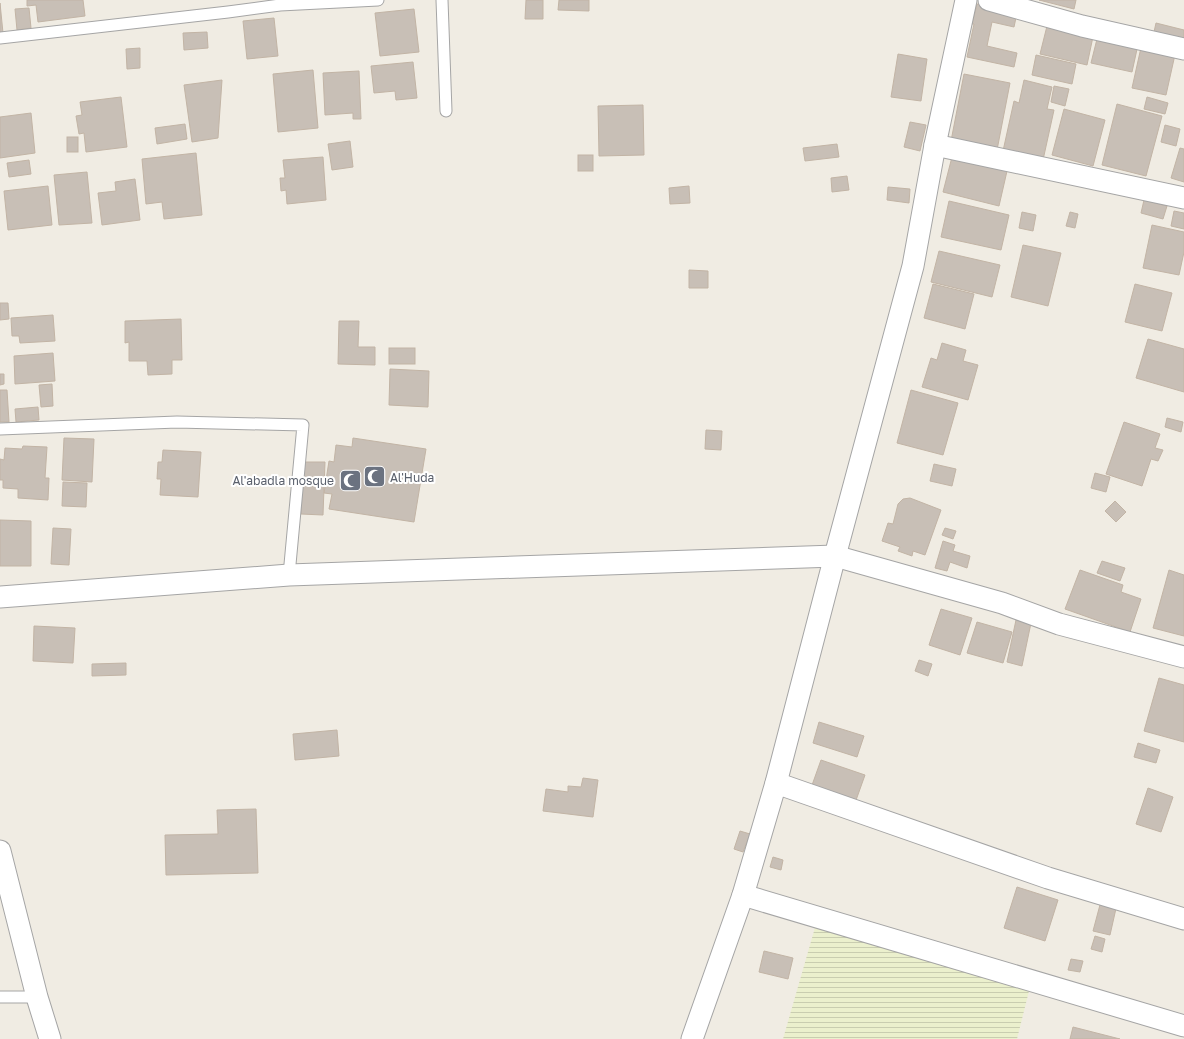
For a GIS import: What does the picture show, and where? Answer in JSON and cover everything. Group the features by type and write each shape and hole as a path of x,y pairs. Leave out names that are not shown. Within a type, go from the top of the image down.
{"street":[{"path":"692,1039 743,895 776,783 913,266 934,146 966,0"},
{"path":"989,0 1082,26 1184,49"},
{"path":"934,146 1184,198"},
{"path":"0,597 290,575 835,556 1002,603 1060,624 1184,657"},
{"path":"776,783 1048,878 1184,919"},
{"path":"0,851 37,997 50,1039"},
{"path":"743,895 1184,1026"}],"lane":[{"path":"0,38 280,5 378,0"},
{"path":"442,0 446,111"},
{"path":"0,429 177,422 303,425 290,575"},
{"path":"0,997 37,997"}],"green space":[{"path":"816,924 1029,991 1017,1039 783,1039"}],"building":[{"path":"27,0 83,0 85,16 38,22 36,5 27,6"},
{"path":"526,0 543,0 543,19 525,19"},
{"path":"559,0 589,0 589,11 558,10"},
{"path":"1039,0 1076,0 1074,9"},
{"path":"0,3 3,33 0,33"},
{"path":"977,4 1017,13 1014,27 992,22 987,46 1017,53 1014,67 967,57 974,24 972,24"},
{"path":"29,8 31,28 17,30 15,9"},
{"path":"414,9 419,52 380,56 375,13"},
{"path":"274,18 278,56 247,59 243,21"},
{"path":"1048,22 1094,32 1087,65 1040,54"},
{"path":"1156,23 1184,30 1184,48 1152,41"},
{"path":"1099,31 1139,40 1132,72 1091,63"},
{"path":"207,32 208,48 184,50 183,33"},
{"path":"1142,43 1176,50 1166,95 1132,88"},
{"path":"140,48 140,68 127,69 126,49"},
{"path":"898,54 927,59 921,101 891,97"},
{"path":"1036,55 1076,64 1072,84 1032,75"},
{"path":"413,62 417,98 396,100 395,91 374,93 371,66"},
{"path":"313,70 318,128 278,132 273,74"},
{"path":"359,71 361,119 353,119 353,113 325,115 323,73"},
{"path":"964,74 1010,83 997,150 951,141"},
{"path":"222,80 218,138 192,142 184,85"},
{"path":"1024,80 1052,87 1047,109 1054,110 1043,160 1003,151 1014,101 1019,103"},
{"path":"1054,86 1069,89 1065,106 1051,102"},
{"path":"121,97 127,147 86,152 84,133 79,134 76,116 82,115 80,102"},
{"path":"1147,97 1168,103 1165,114 1144,109"},
{"path":"1117,104 1162,116 1146,176 1102,165"},
{"path":"643,105 644,155 599,156 598,106"},
{"path":"1064,109 1105,120 1093,166 1052,155"},
{"path":"31,113 35,153 0,158 0,117"},
{"path":"910,122 926,125 920,151 904,147"},
{"path":"185,124 187,139 157,144 155,128"},
{"path":"1165,125 1180,129 1176,146 1161,142"},
{"path":"67,137 78,137 78,152 67,152"},
{"path":"350,141 353,167 332,170 328,144"},
{"path":"837,144 839,157 805,161 803,148"},
{"path":"1180,148 1184,149 1184,182 1171,178"},
{"path":"196,153 202,215 164,219 162,202 146,204 142,159"},
{"path":"578,155 593,155 593,171 578,171"},
{"path":"323,157 326,200 287,204 286,190 281,191 280,178 285,178 283,160"},
{"path":"952,157 1007,171 999,206 943,192"},
{"path":"29,160 31,174 9,177 7,163"},
{"path":"87,172 92,223 59,225 54,175"},
{"path":"847,176 849,190 832,192 831,178"},
{"path":"135,179 140,220 102,225 98,193 116,191 115,182"},
{"path":"48,186 52,225 8,230 4,191"},
{"path":"689,186 690,203 670,204 669,188"},
{"path":"888,187 910,189 909,203 887,200"},
{"path":"1144,200 1167,206 1163,219 1141,213"},
{"path":"949,201 1009,215 1001,250 941,237"},
{"path":"1174,211 1184,213 1184,229 1171,226"},
{"path":"1022,212 1036,215 1033,231 1019,228"},
{"path":"1070,212 1078,214 1075,228 1066,226"},
{"path":"1152,225 1184,232 1184,252 1179,275 1143,268"},
{"path":"1023,245 1061,253 1048,306 1011,297"},
{"path":"939,251 1000,265 992,297 931,282"},
{"path":"689,270 708,271 708,288 689,288"},
{"path":"933,284 974,294 965,329 924,318"},
{"path":"1135,284 1172,293 1162,331 1125,322"},
{"path":"0,303 8,303 9,319 0,320"},
{"path":"53,315 55,341 20,343 19,336 12,336 11,318"},
{"path":"181,319 182,360 172,360 172,374 148,375 147,361 129,361 129,342 125,343 125,321"},
{"path":"339,321 359,321 358,347 375,347 375,365 338,364"},
{"path":"1148,339 1184,349 1184,392 1136,378"},
{"path":"942,343 966,350 963,361 978,365 968,400 922,387 931,358 937,360"},
{"path":"389,348 415,348 415,364 389,364"},
{"path":"53,353 55,381 15,384 14,356"},
{"path":"390,369 429,371 428,407 389,405"},
{"path":"0,374 4,374 4,384 0,385"},
{"path":"52,384 53,406 41,407 39,385"},
{"path":"0,390 7,390 9,422 0,422"},
{"path":"911,390 958,403 943,455 897,443"},
{"path":"38,407 39,420 16,422 15,409"},
{"path":"1167,418 1183,422 1181,432 1165,427"},
{"path":"1124,422 1160,434 1155,448 1163,450 1158,461 1151,459 1142,486 1106,474"},
{"path":"706,430 722,431 721,450 705,449"},
{"path":"64,438 94,439 92,482 62,480"},
{"name":"Al'Huda","path":"353,438 426,449 414,522 329,509 332,494 324,493 329,461 334,462 336,445 352,447"},
{"path":"23,446 47,447 45,478 49,478 48,500 18,498 18,489 3,488 3,480 0,480 0,459 4,460 5,448 22,449"},
{"path":"163,450 201,452 198,497 160,495 161,479 157,479 158,462 162,462"},
{"path":"303,462 325,462 323,515 301,514"},
{"path":"934,464 956,469 952,486 930,481"},
{"path":"1095,473 1110,477 1106,492 1091,488"},
{"path":"63,482 87,483 86,507 62,506"},
{"path":"910,498 941,510 925,555 913,551 912,556 898,551 900,547 882,541 888,523 893,524 898,504 903,499"},
{"path":"1115,501 1126,512 1116,522 1105,511"},
{"path":"0,520 31,521 31,566 0,566"},
{"path":"53,528 71,529 69,565 51,564"},
{"path":"945,528 956,531 953,539 942,535"},
{"path":"943,541 955,545 953,551 970,556 967,568 950,562 947,571 935,568"},
{"path":"1102,561 1125,568 1120,581 1097,573"},
{"path":"1080,570 1123,585 1121,592 1141,599 1130,632 1065,609"},
{"path":"1169,570 1184,575 1184,636 1153,628"},
{"path":"941,609 972,618 960,655 929,645"},
{"path":"1016,620 1031,623 1022,666 1007,662"},
{"path":"977,622 1012,632 1003,663 967,653"},
{"path":"34,626 75,628 73,663 33,661"},
{"path":"919,660 932,664 928,676 915,671"},
{"path":"126,663 126,675 92,676 92,664"},
{"path":"1159,678 1184,685 1184,742 1144,731"},
{"path":"819,722 864,736 857,757 813,743"},
{"path":"337,730 339,756 295,760 293,734"},
{"path":"1138,743 1160,750 1156,763 1134,757"},
{"path":"821,760 865,775 855,803 811,788"},
{"path":"583,778 598,780 593,817 543,811 546,789 568,792 568,786 581,787"},
{"path":"1148,788 1173,797 1161,832 1136,824"},
{"path":"256,809 258,873 166,875 165,835 218,834 217,810"},
{"path":"740,831 750,834 743,852 734,849"},
{"path":"773,857 783,860 781,870 770,867"},
{"path":"1017,887 1058,900 1045,941 1004,928"},
{"path":"1101,901 1117,904 1110,935 1093,931"},
{"path":"1095,936 1105,939 1102,952 1091,949"},
{"path":"764,951 793,958 788,979 759,972"},
{"path":"1071,959 1083,961 1080,972 1068,970"},
{"path":"1073,1027 1120,1039 1070,1039"}],"place":[{"name":"Al'Huda","path":"374,477"},
{"name":"Al'abadla mosque","path":"350,480"}]}
